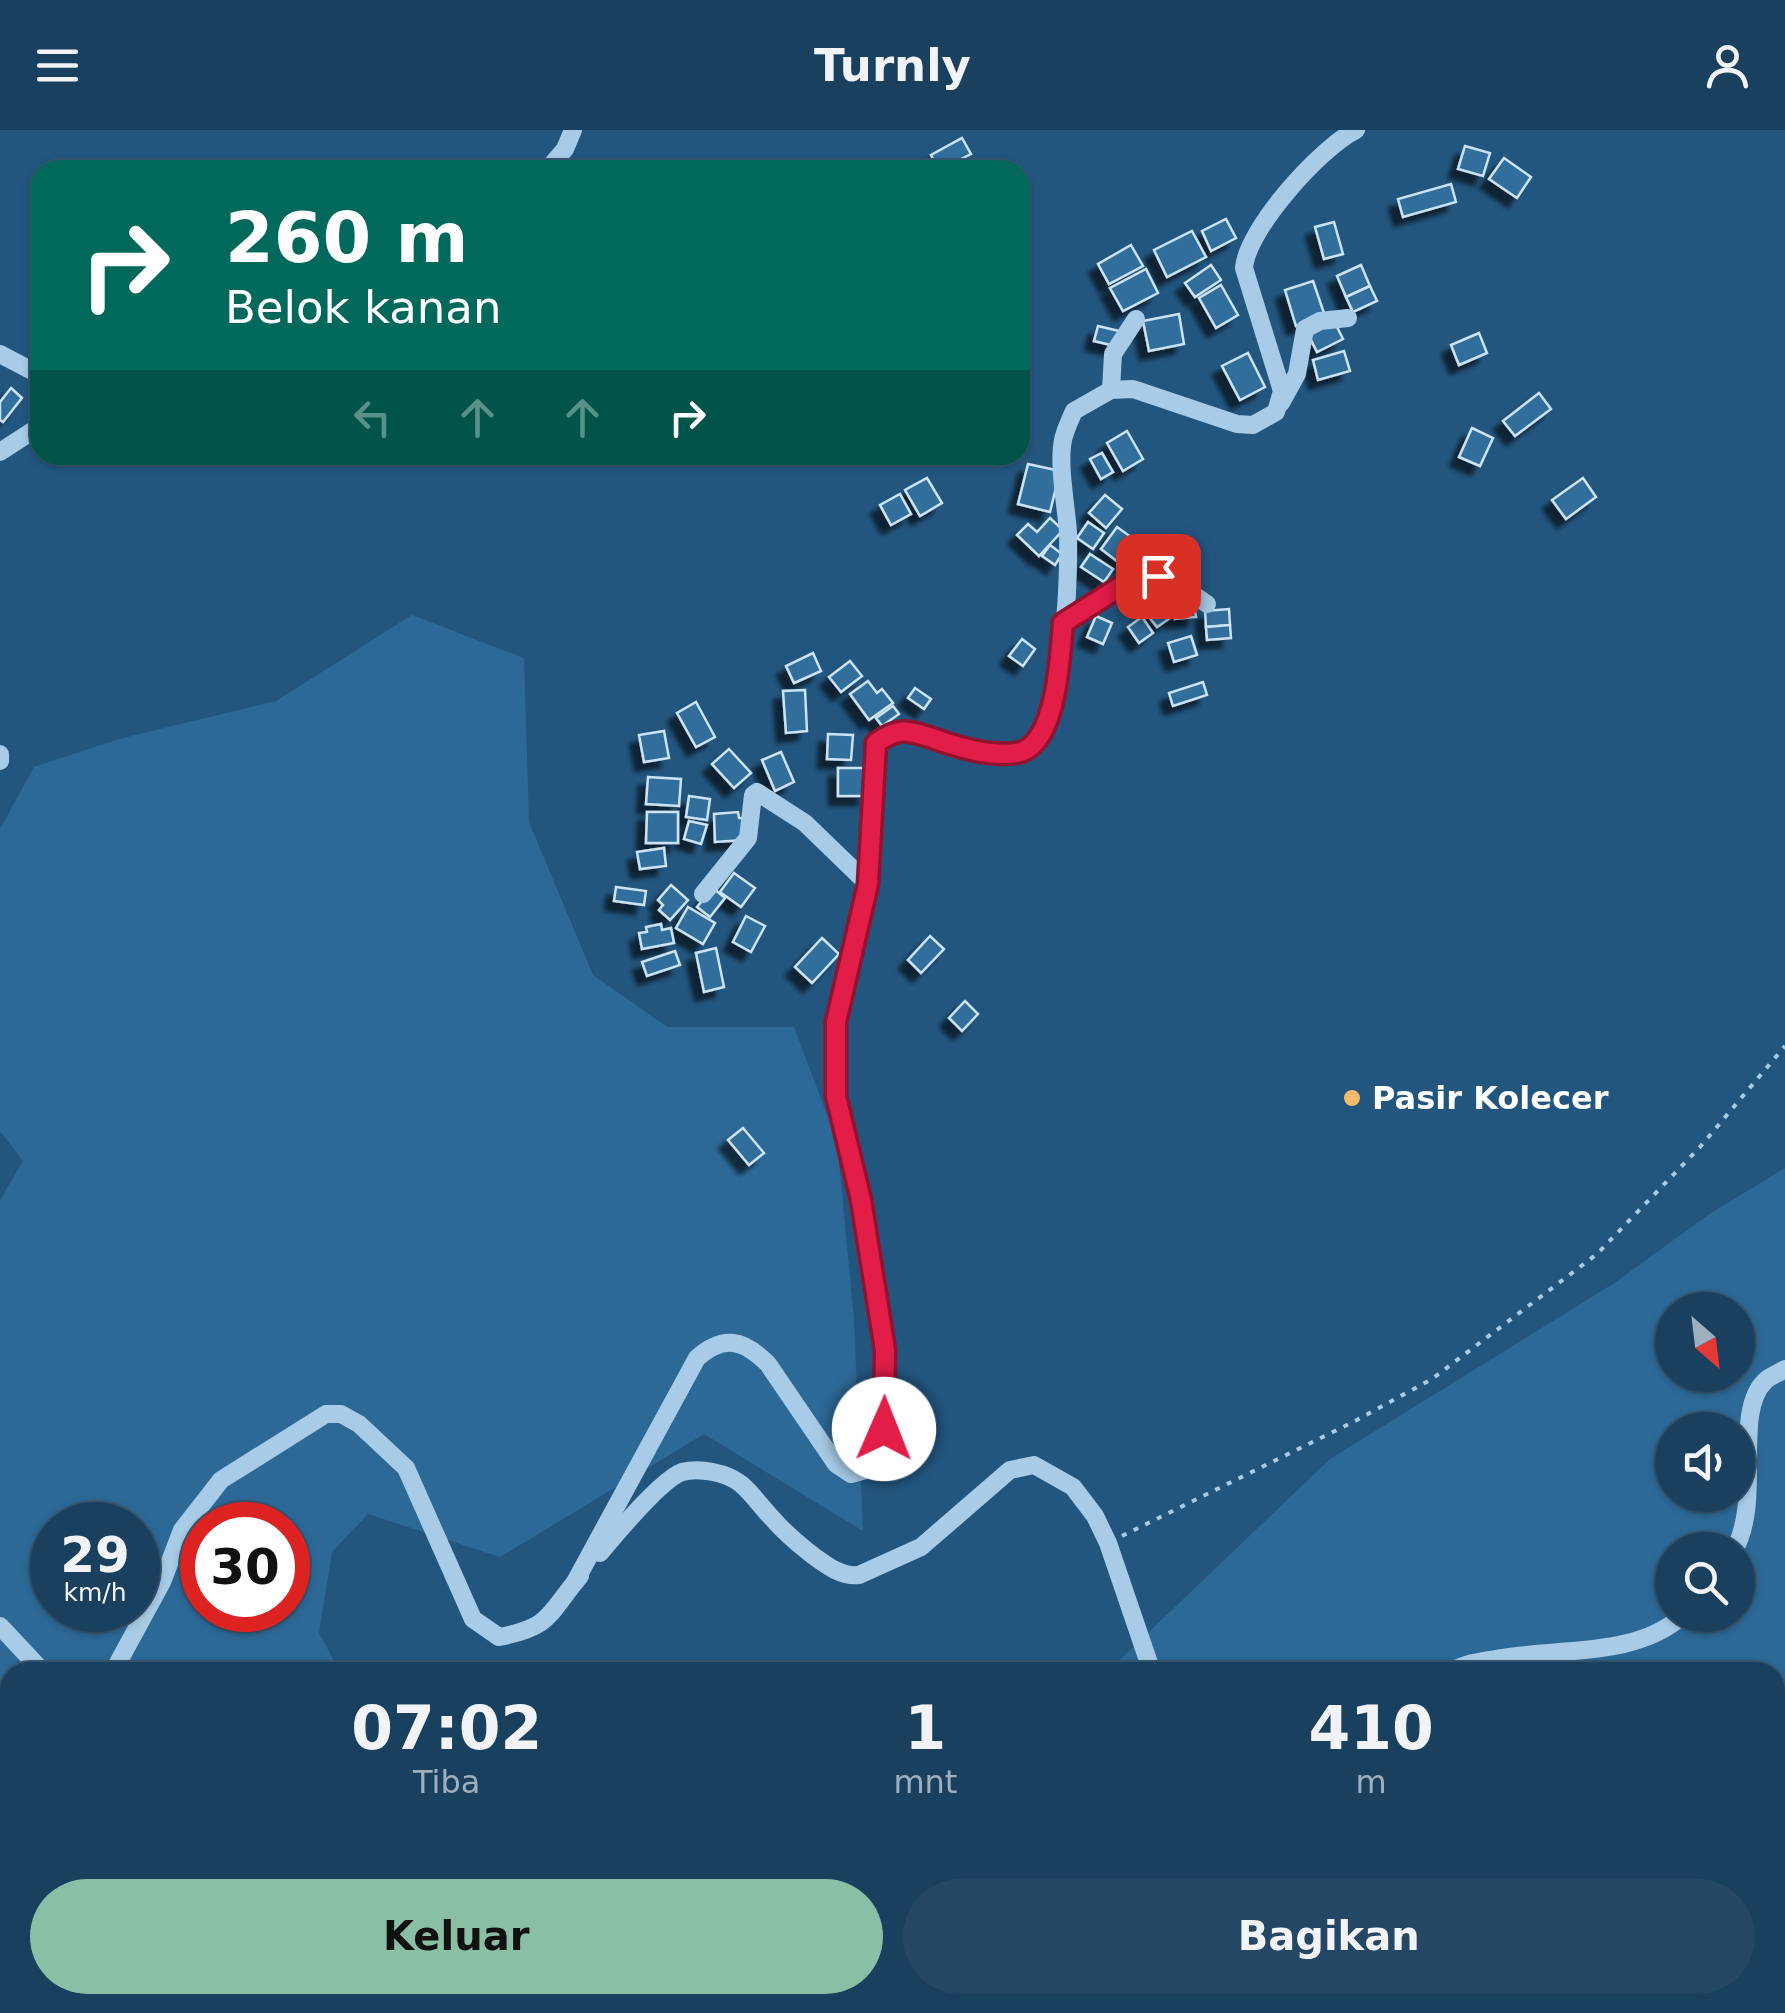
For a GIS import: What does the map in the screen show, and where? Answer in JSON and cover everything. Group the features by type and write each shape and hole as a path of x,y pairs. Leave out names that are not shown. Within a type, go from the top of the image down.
{"street":[{"path":"556,160 573,130"},
{"path":"1276,412 1282,391 1244,268 1248,248 1302,177 1343,136 1356,130"},
{"path":"574,1582 697,1358 712,1344 732,1342 754,1351 768,1364 836,1464 851,1474 866,1470 878,1458 884,1429 885,1350 861,1200 836,1096 836,1022 868,884 876,743 892,732 910,730 971,750 1016,754 1028,748 1045,727 1057,688 1063,623 1068,537 1062,441 1074,411 1111,390 1133,389 1238,424 1253,425 1276,412 1297,374 1305,329 1320,321 1348,318"},
{"path":"1111,390 1113,354 1136,319"},
{"path":"0,354 30,370"},
{"path":"0,452 30,432"},
{"path":"1063,623 1137,576 1158,576 1182,585 1207,604"},
{"path":"703,894 748,838 756,792 805,823 868,884"},
{"path":"1742,1532 1750,1494 1748,1412 1763,1382 1785,1369"},
{"path":"118,1662 162,1582 182,1530 221,1480 326,1414 341,1414 359,1424 406,1468 473,1619 498,1636 522,1632 545,1622 574,1582 652,1496 681,1472 722,1474 738,1482 789,1536 831,1568 850,1576 921,1547 1010,1470 1034,1465 1073,1486 1095,1516 1149,1662"},
{"path":"0,1626 34,1662"},
{"path":"1476,1662 1624,1644 1658,1632"}],"path":[{"path":"1108,1543 1432,1379 1597,1254 1700,1148 1785,1046"}],"shaded area":[{"path":"412,615 524,658 529,822 593,975 667,1027 794,1027 837,1141 854,1320 863,1531 704,1434 500,1557 368,1514 332,1552 319,1633 335,1662 0,1662 0,1200 23,1161 0,1131 0,829 34,767 119,739 276,701"},
{"path":"1785,1168 1785,1662 1117,1662 1330,1459 1616,1282 1708,1215"}],"building":[{"path":"962,138 971,154 959,160 934,160 931,155"},
{"path":"1465,146 1490,153 1483,176 1458,169"},
{"path":"1504,158 1531,177 1517,198 1489,179"},
{"path":"1451,184 1456,202 1403,217 1398,199"},
{"path":"1226,219 1236,238 1211,251 1202,231"},
{"path":"1334,222 1343,254 1324,259 1315,227"},
{"path":"1192,231 1206,257 1167,277 1154,250"},
{"path":"1131,245 1143,266 1109,284 1098,264"},
{"path":"1211,265 1221,280 1195,297 1185,283"},
{"path":"1361,265 1370,286 1346,297 1337,276"},
{"path":"1146,269 1158,293 1123,311 1110,288"},
{"path":"1313,281 1325,316 1296,326 1285,290"},
{"path":"1221,285 1238,315 1216,328 1199,298"},
{"path":"1370,286 1377,301 1353,312 1346,297"},
{"path":"1179,314 1184,344 1149,351 1143,321"},
{"path":"1334,321 1343,339 1317,352 1308,334"},
{"path":"1098,326 1119,331 1115,346 1094,341"},
{"path":"1479,333 1487,353 1459,365 1451,345"},
{"path":"1344,351 1350,371 1318,380 1313,360"},
{"path":"1248,353 1265,387 1240,400 1222,366"},
{"path":"11,388 22,398 3,422 0,402"},
{"path":"1539,393 1551,409 1515,436 1503,421"},
{"path":"1472,428 1493,438 1480,466 1459,457"},
{"path":"1127,431 1143,459 1123,471 1107,443"},
{"path":"1102,453 1113,472 1101,479 1090,459"},
{"path":"1028,465 1060,471 1050,512 1018,504"},
{"path":"927,478 942,503 920,516 905,490"},
{"path":"1583,478 1596,497 1566,519 1552,500"},
{"path":"900,494 911,514 891,525 880,505"},
{"path":"1105,495 1122,509 1106,528 1089,513"},
{"path":"1050,518 1063,530 1039,556 1017,535 1028,524 1037,532"},
{"path":"1088,522 1104,533 1093,549 1077,538"},
{"path":"1117,527 1138,542 1122,565 1101,549"},
{"path":"1184,538 1189,567 1158,571 1154,542"},
{"path":"1050,545 1062,554 1055,565 1042,556"},
{"path":"1090,554 1113,569 1104,582 1081,567"},
{"path":"1193,599 1196,617 1175,619 1173,601"},
{"path":"1162,600 1173,616 1157,627 1145,612"},
{"path":"1229,609 1230,625 1206,627 1205,611"},
{"path":"1096,616 1112,623 1103,644 1087,637"},
{"path":"1142,617 1153,633 1139,643 1128,627"},
{"path":"1230,625 1231,638 1207,640 1206,627"},
{"path":"1191,636 1197,655 1174,662 1168,643"},
{"path":"1022,639 1035,649 1023,666 1009,656"},
{"path":"813,653 821,671 794,683 786,666"},
{"path":"850,661 862,676 841,692 829,677"},
{"path":"868,681 877,693 882,689 893,703 869,720 850,694"},
{"path":"1203,682 1207,695 1173,706 1169,693"},
{"path":"915,688 931,699 924,709 908,698"},
{"path":"805,690 807,731 786,733 783,691"},
{"path":"696,702 715,737 696,747 677,713"},
{"path":"893,706 899,714 882,726 876,718"},
{"path":"664,731 669,758 644,762 639,735"},
{"path":"828,734 853,735 851,760 827,759"},
{"path":"729,749 751,773 734,788 712,764"},
{"path":"781,752 794,782 775,791 762,760"},
{"path":"838,768 866,768 866,796 838,796"},
{"path":"648,777 681,779 679,806 646,804"},
{"path":"689,796 710,799 707,820 686,817"},
{"path":"647,812 678,812 678,843 646,843"},
{"path":"738,812 739,818 743,818 744,840 715,842 714,814"},
{"path":"689,821 707,825 701,844 684,839"},
{"path":"664,848 666,866 640,869 637,852"},
{"path":"734,873 755,888 741,907 720,892"},
{"path":"671,885 688,900 670,920 659,910 663,905 658,900"},
{"path":"616,887 646,891 644,905 614,901"},
{"path":"713,888 725,898 710,917 697,907"},
{"path":"688,907 715,923 703,944 676,928"},
{"path":"746,916 765,926 751,952 733,942"},
{"path":"661,924 662,930 671,928 674,943 642,949 639,933"},
{"path":"930,936 944,949 921,973 908,960"},
{"path":"822,938 839,954 812,983 795,967"},
{"path":"716,948 724,987 704,992 696,953"},
{"path":"675,951 680,965 647,976 642,962"},
{"path":"965,1001 978,1014 962,1031 949,1018"},
{"path":"743,1128 764,1153 749,1165 728,1140"}],"place":[{"name":"Pasir Kolecer","path":"1352,1098"}],"route":[{"path":"884,1429 885,1350 861,1200 836,1096 836,1022 868,884 876,743 892,732 910,730 971,750 1016,754 1028,748 1045,727 1057,688 1063,623 1137,576 1158,576"}]}
